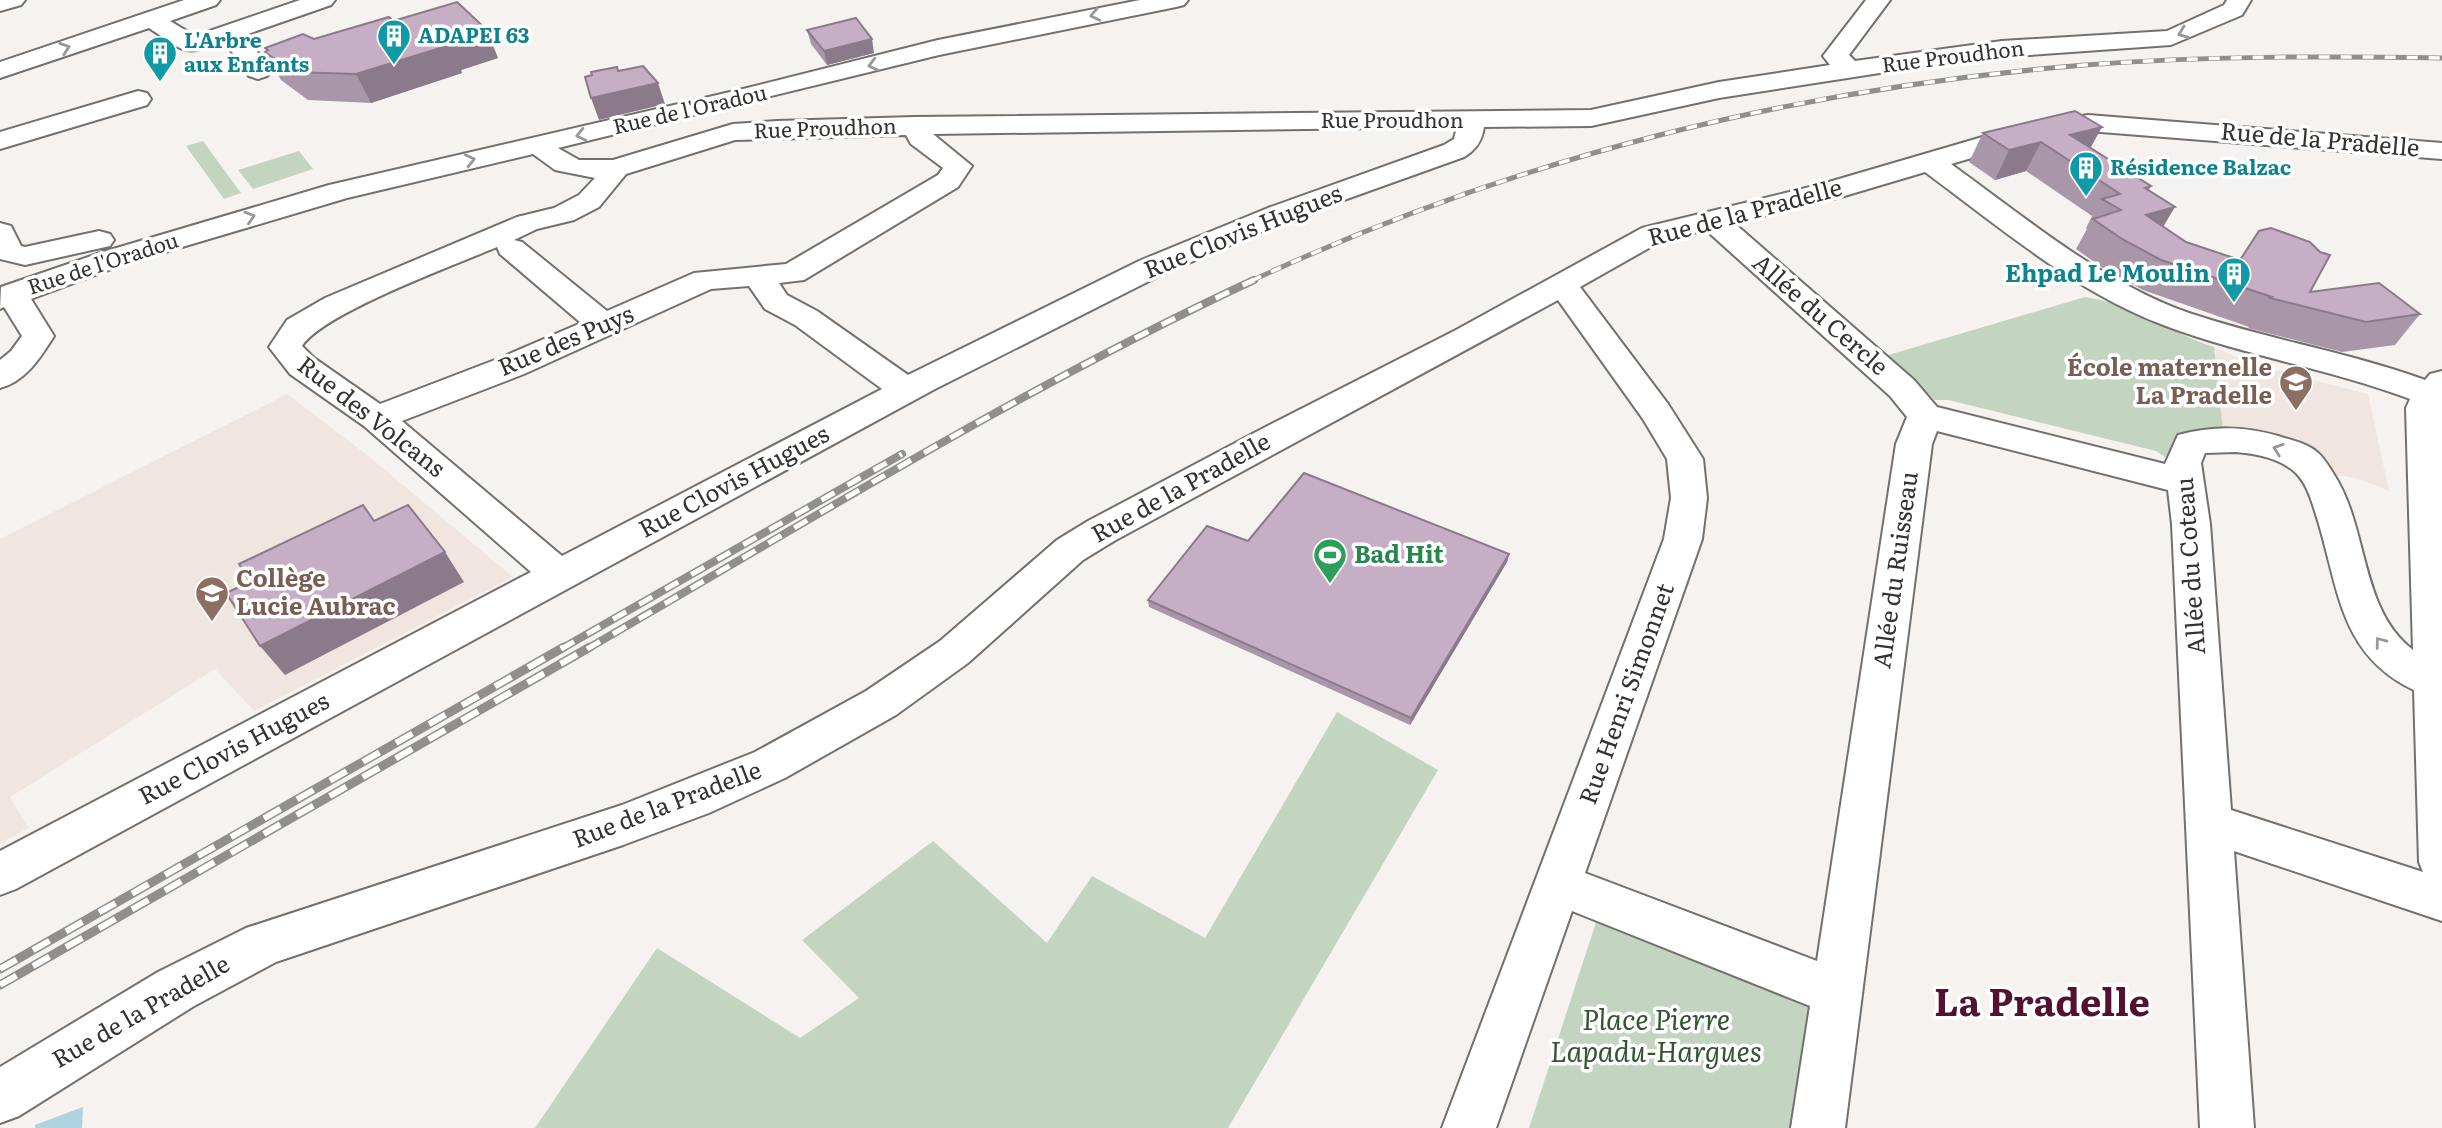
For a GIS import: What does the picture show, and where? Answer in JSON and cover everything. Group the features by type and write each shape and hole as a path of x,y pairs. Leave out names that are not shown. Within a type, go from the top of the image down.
{"street":[{"path":"0,4 13,0"},
{"path":"0,70 208,0"},
{"path":"151,19 192,46 323,0"},
{"name":"Rue de l'Oradou","path":"6,296 114,258 339,191 938,48 1176,0"},
{"path":"1849,70 1836,56 1878,0"},
{"name":"Rue Proudhon","path":"539,145 548,155 579,171 616,168 733,132 914,125 1591,118 1719,90 2002,48 2171,38 2234,10 2239,0"},
{"path":"230,32 258,71"},
{"path":"0,117 132,90 0,141"},
{"name":"Rue Clovis Hugues","path":"0,874 906,390 1150,268 1278,214 1440,157 1465,145 1469,140 1471,120"},
{"name":"Rue de la Pradelle","path":"0,1097 176,989 263,944 623,825 693,799 770,765 881,703 954,652 1070,550 1101,531 1268,440 1468,337 1653,234 1931,163 2030,132 2088,123 2221,131 2442,151"},
{"name":"Rue des Puys","path":"376,418 512,366 705,281 793,273 948,181 958,166 921,138 914,125"},
{"path":"1931,163 2071,264 2112,290 2211,330 2436,388 2423,408 2438,682 2442,862"},
{"name":"Rue des Volcans","path":"556,576 540,557 376,418 302,366 285,347 298,327 337,305 527,223 564,214 589,201 616,168"},
{"name":"Rue de l'Oradou","path":"0,232 9,252 25,257 70,248 180,218 195,216 203,222 206,230"},
{"name":"Allée du Cercle","path":"1711,219 1902,388 1925,416"},
{"path":"511,248 604,325"},
{"path":"759,278 776,302 806,318 906,390"},
{"name":"Rue Henri Simonnet","path":"1469,1128 1684,539 1689,498 1685,459 1656,412 1561,283"},
{"path":"0,377 23,358 38,336 6,296"},
{"path":"1925,416 2185,482"},
{"name":"Allée du Ruisseau","path":"1818,1128 1914,444 1925,416"},
{"name":"Allée du Coteau","path":"2227,1128 2191,524 2183,463 2191,444 2213,437 2260,443 2286,450 2310,466 2333,506 2357,597 2370,628 2390,655 2438,682"},
{"path":"2208,823 2442,899"},
{"path":"1558,884 1836,992"}],"shaded area":[{"name":"École maternelle La Pradelle","path":"2214,347 2255,365 2368,394 2389,491 2360,479 2330,474 2327,463 2223,430"},
{"name":"Collège Lucie Aubrac","path":"287,394 367,455 513,577 254,711 215,669 10,797 29,828 0,843 0,539"}],"green space":[{"path":"203,141 241,193 224,199 186,146"},
{"path":"299,151 313,169 253,189 238,170"},
{"path":"2085,297 2118,305 2214,347 2223,430 2170,460 2156,451 1948,400 1935,400 1885,356"},
{"path":"1337,712 1438,770 1228,1128 535,1128 657,948 800,1038 859,998 802,940 933,841 1047,943 1092,876 1205,938"},
{"name":"Place Pierre Lapadu-Hargues","path":"1598,916 1818,1000 1797,1128 1529,1128"}],"water":[{"path":"83,1107 82,1128 35,1128 35,1125"}],"building":[{"path":"457,2 487,30 447,42 450,45 356,74 292,72 265,52 268,50 265,48 303,34 314,39 389,17 393,21"},
{"path":"856,18 872,39 824,51 807,30"},
{"path":"643,66 658,83 591,98 585,77 592,75 591,72 617,67 618,71"},
{"path":"2075,111 2102,127 2070,135 2151,186 2145,188 2175,207 2146,215 2186,242 2240,260 2259,231 2271,228 2310,242 2320,252 2330,255 2310,292 2379,283 2420,314 2366,322 2270,298 2272,297 2161,260 2122,239 2093,219 2121,210 2102,199 2120,194 2041,142 2009,150 1983,133"},
{"name":"Bad Hit","path":"1304,473 1509,554 1411,718 1148,600 1207,526 1248,541"},
{"path":"363,505 374,521 408,505 445,552 260,646 226,593 250,582 239,564"}],"railway":[{"path":"1251,281 1351,237 1453,198 1555,164 1658,135 1762,111 1868,91 2085,65 2264,57 2442,58"},
{"path":"587,649 1000,410 1168,321 1254,280"},
{"path":"561,649 902,454"},
{"path":"0,969 564,647"},
{"path":"0,985 590,647"}],"place":[{"name":"ADAPEI 63","path":"394,66"},
{"name":"L'Arbre aux Enfants","path":"160,83"},
{"name":"Résidence Balzac","path":"2086,198"},
{"name":"Ehpad Le Moulin","path":"2234,304"},
{"name":"École maternelle La Pradelle","path":"2296,412"},
{"name":"Bad Hit","path":"1330,585"},
{"name":"Collège Lucie Aubrac","path":"212,623"}],"district":[{"name":"La Pradelle","path":"2042,1003"}]}
